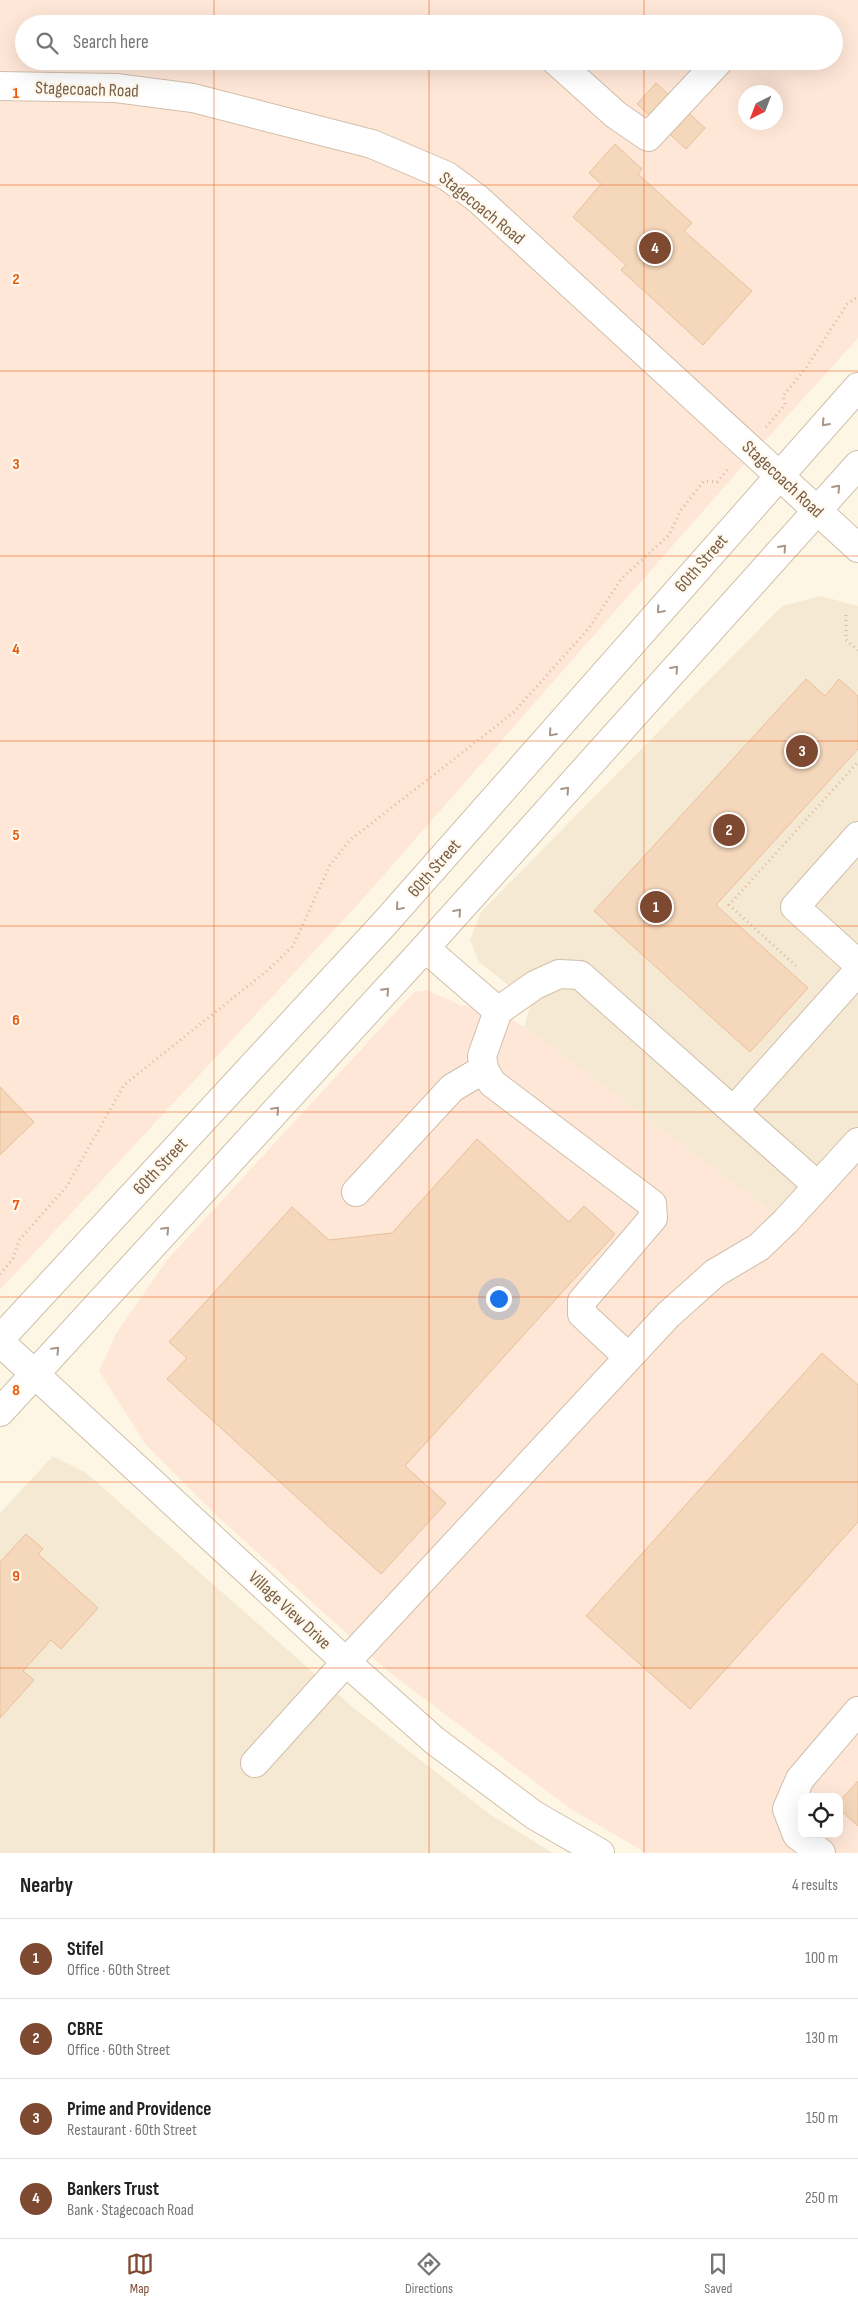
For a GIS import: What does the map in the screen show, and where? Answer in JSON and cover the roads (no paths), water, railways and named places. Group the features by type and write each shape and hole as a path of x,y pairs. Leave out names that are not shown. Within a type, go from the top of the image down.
{"street":[{"path":"566,70 616,115 648,137 711,70"},
{"name":"Stagecoach Road","path":"0,86 116,88 193,98 372,144 431,167 447,176 478,199 858,548"},
{"name":"60th Street","path":"0,1340 384,924 858,387"},
{"path":"0,1412 425,948 858,465"},
{"path":"858,836 795,907 858,964"},
{"path":"425,948 498,1011"},
{"path":"734,1110 858,971"},
{"path":"628,1358 582,1314 582,1301 652,1218 652,1204 492,1083 484,1070 482,1056 498,1011 535,986 559,974 580,975 818,1186"},
{"path":"356,1192 452,1088 484,1070"},
{"path":"255,1763 346,1662 668,1315 715,1273 759,1247 858,1142"},
{"name":"Village View Drive","path":"0,1340 346,1662 450,1752 534,1815 600,1853"},
{"path":"822,1853 797,1834 787,1809 800,1779 858,1710"}],"place":[{"name":"Bankers Trust","path":"655,248"},
{"name":"Prime and Providence","path":"802,751"},
{"name":"CBRE","path":"729,830"},
{"name":"Stifel","path":"656,907"}]}
